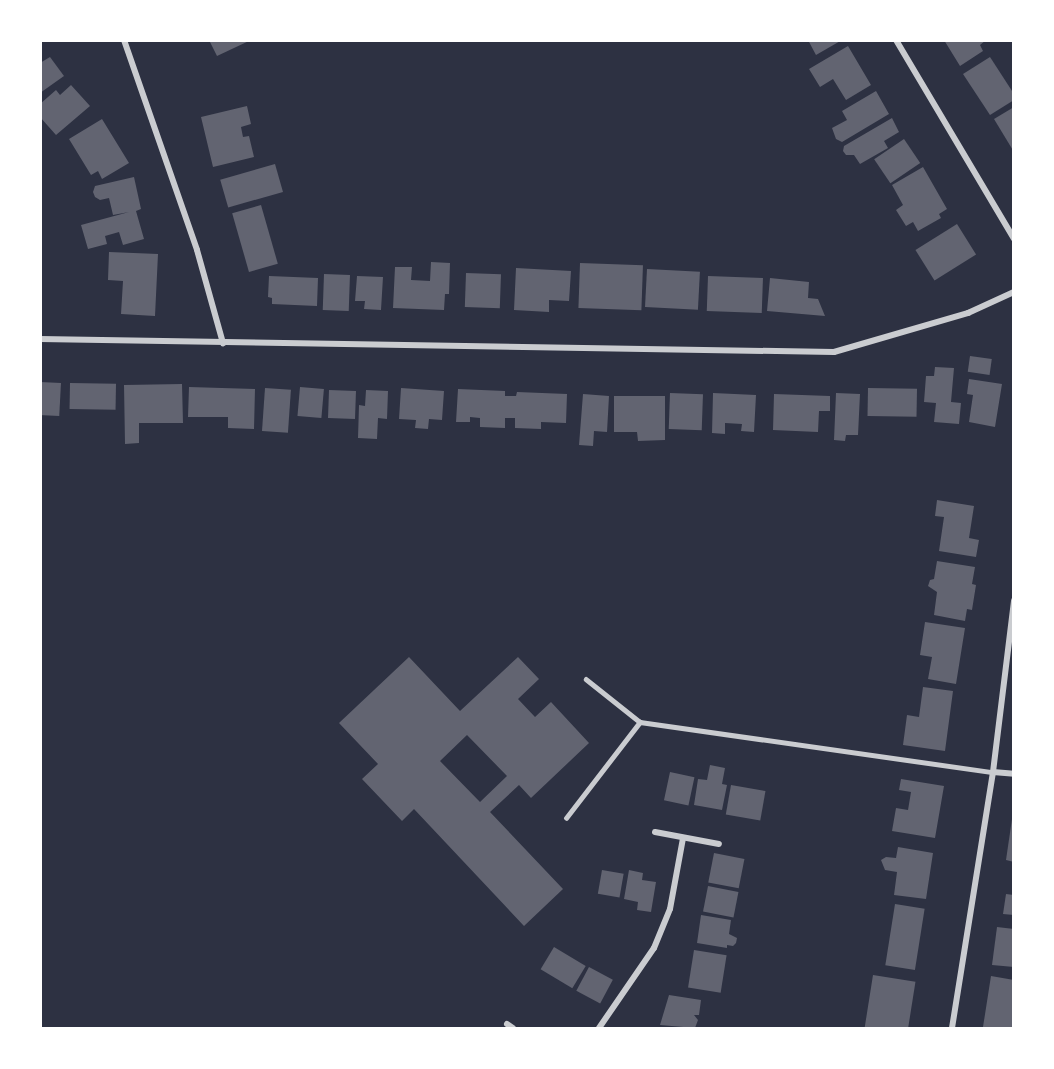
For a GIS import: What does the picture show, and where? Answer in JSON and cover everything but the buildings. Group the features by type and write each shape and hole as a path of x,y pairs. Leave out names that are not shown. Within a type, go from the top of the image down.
{"street":[{"path":"124,40 197,250 223,343"},
{"path":"896,40 1014,239"},
{"path":"40,339 834,352 969,313 1014,292"},
{"path":"952,1029 993,772 1014,600"},
{"path":"993,772 1014,774"},
{"path":"655,832 719,844"},
{"path":"599,1029 654,948 670,909 683,838"}],"lane":[{"path":"586,679 639,722 993,772"},
{"path":"566,818 639,722"}]}
